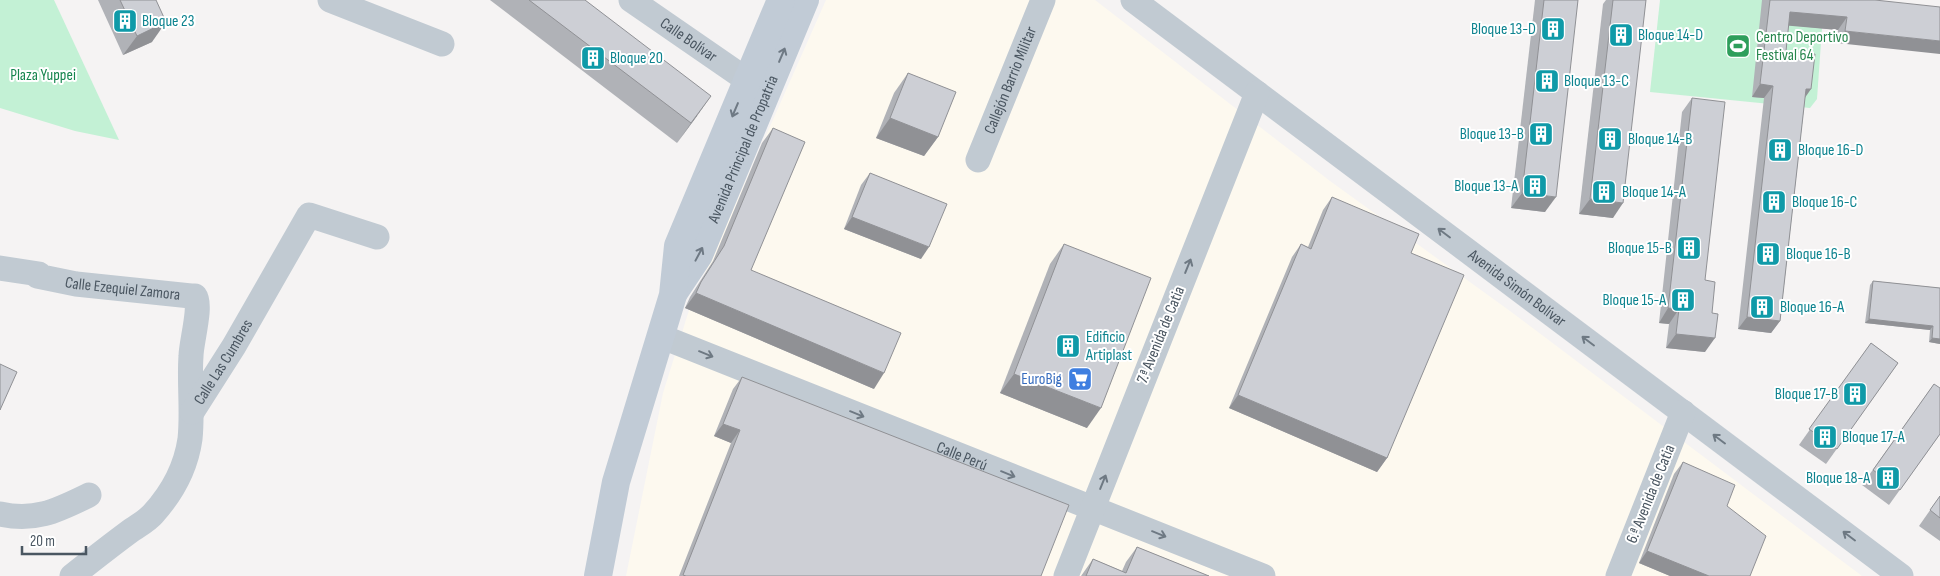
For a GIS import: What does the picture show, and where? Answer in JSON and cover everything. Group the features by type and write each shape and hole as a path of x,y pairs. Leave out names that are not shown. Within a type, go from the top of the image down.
{"main road":[{"name":"Avenida Principal de Propatria","path":"598,576 616,482 673,295 678,246 780,0"},
{"name":"Avenida Principal de Propatria","path":"673,295 699,255 805,0"}],"street":[{"path":"330,0 442,44"},
{"name":"Calle Bolívar","path":"631,0 747,80"},
{"name":"Callejón Barrio Militar","path":"978,160 1043,0"},
{"name":"Avenida Simón Bolívar","path":"1133,0 1683,412 1878,569 1901,576"},
{"name":"7.ª Avenida de Catia","path":"1066,576 1257,93"},
{"name":"Calle Las Cumbres","path":"72,576 152,515 172,490 183,467 192,412 234,346 309,215 377,237"},
{"name":"Calle Ezequiel Zamora","path":"0,268 39,274 37,276 76,284 195,296 198,306 191,343 189,377 192,412"},
{"name":"Calle Perú","path":"660,336 1263,576"},
{"name":"6.ª Avenida de Catia","path":"1618,576 1683,412"},
{"path":"0,514 10,517 47,514 89,495"}],"shaded area":[{"path":"826,0 1095,0 1330,181 1510,311 1862,576 626,576 663,393 690,307"}],"green space":[{"name":"Plaza Yuppei","path":"0,0 54,0 119,140 75,131 0,108"},
{"name":"Centro Deportivo Festival 64","path":"1660,0 1824,0 1817,99 1810,108 1650,92"}],"building":[{"path":"120,0 156,0 166,22 137,36"},
{"path":"529,0 585,0 711,96 691,123"},
{"path":"1544,0 1578,0 1556,197 1522,193"},
{"path":"1613,0 1646,0 1623,203 1590,199"},
{"path":"1770,0 1875,0 1940,7 1940,41 1845,31 1847,17 1790,12 1786,51 1815,54 1811,89 1806,89 1780,321 1747,317 1773,86 1760,84"},
{"path":"908,73 956,92 938,137 890,118"},
{"path":"1692,98 1725,102 1705,280 1715,282 1712,313 1718,314 1715,338 1676,334 1679,309 1668,308"},
{"path":"773,128 805,142 751,270 901,333 884,373 696,293 724,246"},
{"path":"870,173 947,204 929,247 852,217"},
{"path":"1332,197 1419,234 1411,253 1464,275 1387,458 1238,395 1301,244 1311,249"},
{"name":"Edificio Artiplast","path":"1064,244 1151,278 1101,408 1014,374"},
{"path":"1873,281 1940,288 1940,339 1932,338 1933,326 1869,319"},
{"path":"1871,343 1898,363 1837,449 1809,429"},
{"path":"0,364 17,372 0,410"},
{"path":"742,377 1069,505 1041,576 683,575 740,430 723,424"},
{"path":"1934,384 1940,388 1940,434 1900,490 1873,470"},
{"path":"1683,462 1735,485 1727,506 1766,536 1750,576 1709,576 1647,551"},
{"path":"1940,496 1940,518 1930,510"},
{"path":"1137,547 1209,576 1086,576 1093,559 1126,573"}],"place":[{"name":"Bloque 23","path":"125,21"},
{"name":"Bloque 13-D","path":"1553,29"},
{"name":"Bloque 14-D","path":"1621,35"},
{"name":"Centro Deportivo Festival 64","path":"1738,46"},
{"name":"Bloque 20","path":"593,58"},
{"name":"Bloque 13-C","path":"1547,81"},
{"name":"Bloque 13-B","path":"1541,134"},
{"name":"Bloque 14-B","path":"1610,139"},
{"name":"Bloque 16-D","path":"1780,150"},
{"name":"Bloque 13-A","path":"1535,186"},
{"name":"Bloque 14-A","path":"1604,192"},
{"name":"Bloque 16-C","path":"1774,202"},
{"name":"Bloque 15-B","path":"1689,248"},
{"name":"Bloque 16-B","path":"1768,254"},
{"name":"Bloque 15-A","path":"1683,300"},
{"name":"Bloque 16-A","path":"1762,307"},
{"name":"Edificio Artiplast","path":"1068,346"},
{"name":"EuroBig","path":"1080,379"},
{"name":"Bloque 17-B","path":"1855,394"},
{"name":"Bloque 17-A","path":"1825,437"},
{"name":"Bloque 18-A","path":"1888,478"}]}
